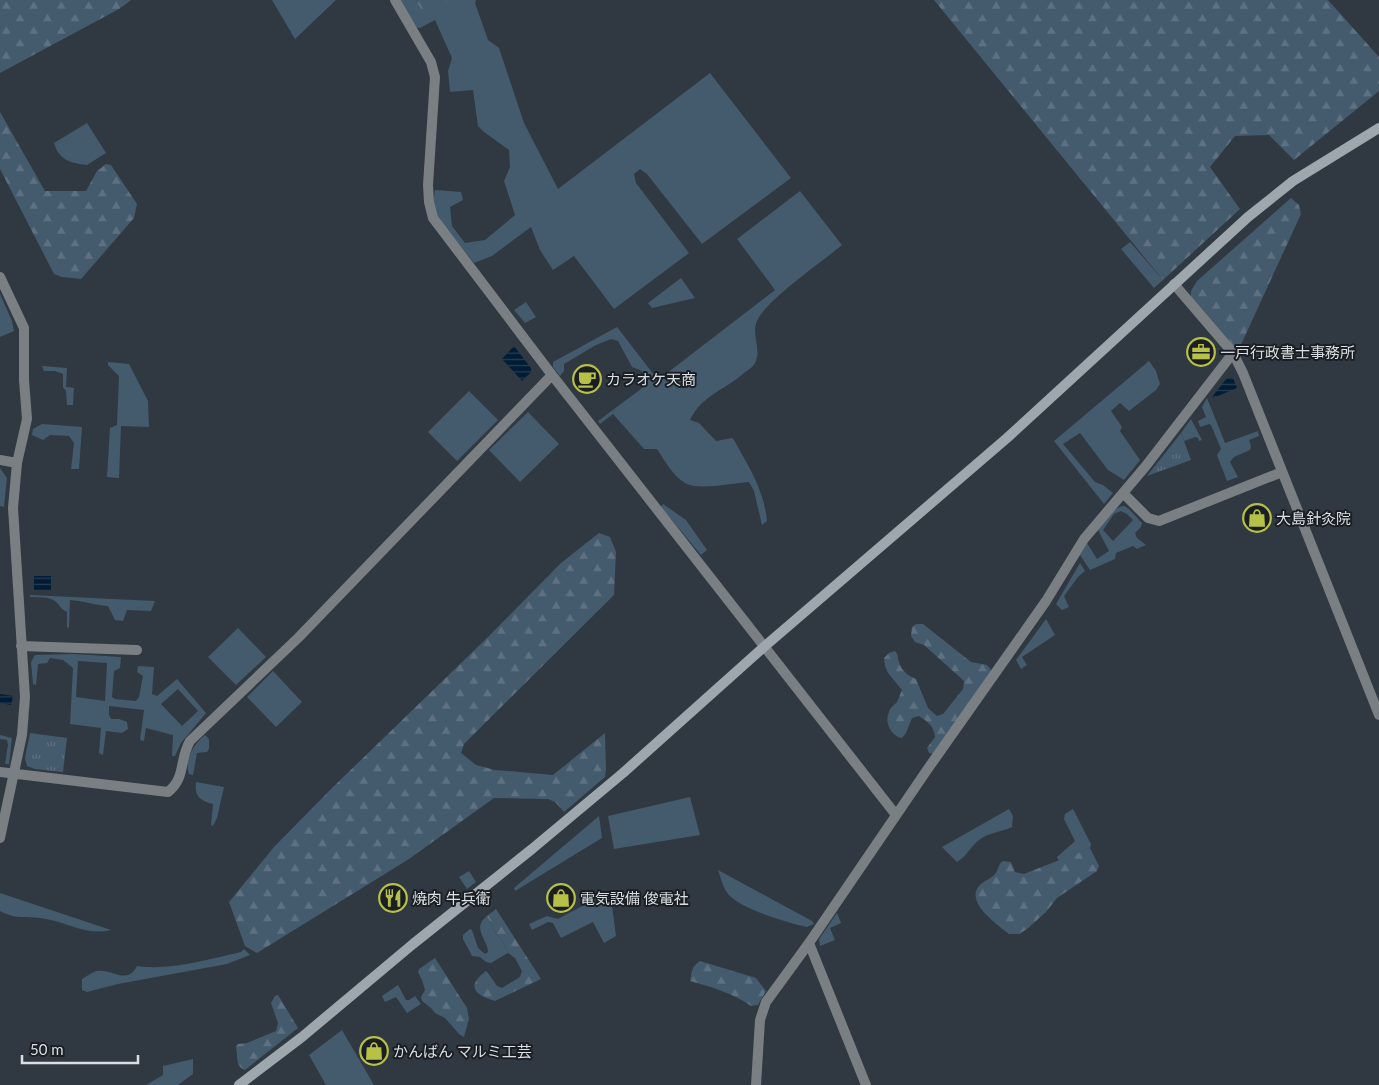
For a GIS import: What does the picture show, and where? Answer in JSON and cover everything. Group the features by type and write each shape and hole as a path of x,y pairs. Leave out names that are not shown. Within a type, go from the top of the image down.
{"street":[{"path":"395,0 431,62 435,77 428,184 429,202 433,218 552,375 896,815"},
{"path":"239,1085 302,1037 413,944 532,850 623,773 765,646 1007,438 1248,217 1293,181 1379,128"},
{"path":"0,277 24,328 24,380 27,419 17,464 13,508 25,697 22,735 0,838"},
{"path":"1174,284 1233,353 1243,373 1379,715"},
{"path":"756,1085 760,1020 766,1002 1051,595 1084,539 1145,467 1233,353"},
{"path":"0,772 168,792 179,781 184,750 190,741 298,638 552,375"},
{"path":"0,460 17,464"},
{"path":"1123,493 1148,518 1159,521 1282,472"},
{"path":"21,646 137,650"},
{"path":"809,943 866,1085"}],"green space":[{"path":"0,0 131,0 119,9 0,73"},
{"path":"272,0 336,0 295,39"},
{"path":"399,0 476,0 475,3 488,40 499,48 524,123 558,189 710,73 791,178 702,244 647,174 640,169 634,174 636,183 689,253 614,309 574,256 553,270 540,250 531,227 492,256 474,263 438,218 433,203 435,190 461,192 463,200 450,207 452,226 465,243 485,240 515,215 504,181 510,167 509,150 478,126 473,90 450,92 448,71 452,58 435,20 420,28 414,27"},
{"path":"419,0 455,0 440,4 427,12 422,11 417,2"},
{"path":"934,0 1328,0 1379,57 1379,91 1294,160 1269,135 1235,136 1210,167 1240,209 1163,280"},
{"path":"0,112 45,191 86,191 97,171 106,164 111,165 137,204 134,218 81,279 54,274 0,169"},
{"path":"87,123 106,153 87,165 66,160 56,149 54,143"},
{"path":"800,191 842,245 783,292 762,312 755,326 757,358 754,364 737,379 701,404 690,420 699,423 716,441 732,438 734,440 755,479 763,499 767,521 762,525 754,491 749,482 707,486 685,483 673,472 657,449 644,449 613,414 600,424 598,421 645,386 646,376 640,370 632,367 618,341 611,339 596,345 564,364 564,371 560,376 553,367 553,362 617,327 658,380 775,290 737,239"},
{"path":"1291,198 1299,205 1301,214 1239,349 1233,351 1190,304 1191,291 1197,281"},
{"path":"1130,242 1163,280 1154,288 1121,249"},
{"path":"681,278 695,298 652,308 648,303"},
{"path":"0,294 12,321 14,331 0,337"},
{"path":"526,302 536,317 525,323 514,310"},
{"path":"1149,361 1156,371 1160,384 1156,390 1129,411 1120,403 1111,411 1122,427 1120,431 1140,460 1124,480 1108,470 1080,433 1063,444 1095,482 1103,485 1113,493 1104,504 1054,441"},
{"path":"108,362 129,364 148,401 149,427 121,426 119,478 107,477 110,428 117,425 119,376 108,365"},
{"path":"42,366 67,368 66,387 74,388 73,405 67,405 66,391 63,387 63,374 55,371 44,371"},
{"path":"469,391 498,420 457,461 428,432"},
{"path":"1207,398 1225,443 1258,431 1259,436 1249,440 1250,450 1234,457 1230,462 1238,477 1227,481 1217,455 1221,449 1211,425 1200,427 1198,421 1206,417 1202,407"},
{"path":"528,412 559,444 520,482 489,450"},
{"path":"1191,419 1202,440 1199,441 1195,437 1184,441 1181,433"},
{"path":"42,424 82,427 79,469 71,469 74,443 69,436 50,435 43,440 32,435 33,429"},
{"path":"1181,433 1191,460 1147,476"},
{"path":"0,468 7,478 4,507 0,506"},
{"path":"663,504 686,520 707,550 701,555 661,507"},
{"path":"1124,506 1129,509 1142,523 1135,533 1137,538 1146,545 1137,549 1133,546 1116,553 1115,559 1090,570 1080,555 1087,543 1097,559 1109,551 1098,530 1109,515","holes":["1121,511 1133,520 1113,541 1103,530 1114,514"]},
{"path":"599,533 610,537 616,552 614,595 464,744 461,753 476,765 495,770 553,775 605,733 605,777 564,812 555,802 548,799 494,798 409,859 257,953 245,946 229,902 274,847 561,563"},
{"path":"1080,563 1085,571 1078,577 1064,596 1069,607 1062,610 1056,604"},
{"path":"30,595 155,601 151,611 127,610 123,621 115,620 108,606 70,600 69,628 67,627 67,612 55,601 46,598 30,597"},
{"path":"1046,619 1055,635 1022,657 1027,665 1021,669 1016,660"},
{"path":"916,624 923,624 971,662 987,665 995,680 935,754 929,753 927,748 935,737 933,730 922,718 919,716 912,718 902,738 892,732 887,720 902,690 888,673 885,666 884,658 889,653 896,652 903,671 916,679 928,708 937,716 943,714 963,689 964,681 924,645 915,642 911,636 912,627"},
{"path":"238,628 266,657 236,685 208,657"},
{"path":"74,654 121,657 120,668 114,671 112,697 115,699 136,701 139,697 143,676 137,672 138,666 154,667 152,694 157,696 177,679 206,713 181,743 175,756 172,756 173,735 146,728 144,741 140,740 144,710 109,706 111,719 127,722 128,729 122,733 106,731 103,755 99,753 101,728 70,724 73,668 63,660 50,658 47,663 38,664 36,685 33,684 31,662 35,655","holes":["78,661 107,663 105,701 76,697","178,689 198,711 182,726 161,704"]},
{"path":"273,671 302,702 276,727 247,697"},
{"path":"30,733 67,738 63,772 35,769 27,766 25,758"},
{"path":"0,735 12,738 9,764 5,764 7,740 0,739"},
{"path":"205,735 209,739 209,749 207,752 197,753 193,775 189,774 188,763 191,752"},
{"path":"196,782 224,787 217,818 213,826 211,825 213,804 199,798 196,791"},
{"path":"690,797 700,835 614,849 608,816"},
{"path":"1009,809 1013,816 1012,827 983,837 957,862 942,847"},
{"path":"1073,809 1091,844 1090,848 1059,861 1057,857 1075,841 1064,819 1065,814"},
{"path":"599,816 602,838 515,891 514,888"},
{"path":"1090,848 1099,866 1097,871 1057,898 1046,912 1019,934 1009,934 979,906 976,893 979,886 993,876 1003,861 1011,862 1015,872 1024,874"},
{"path":"718,870 812,921 814,924 807,927 777,919 735,900 727,893"},
{"path":"469,871 476,882 467,889 459,877"},
{"path":"610,891 616,936 604,943 593,922 561,938 553,923 548,922 532,930 529,924 547,916 558,919 584,905 584,896"},
{"path":"0,893 111,930 86,930 46,919 18,917 7,914 0,911"},
{"path":"496,909 541,979 495,1001 482,996 475,989 476,981 480,976 486,971 497,986 502,988 520,977 522,971 515,958 508,953 487,916"},
{"path":"837,913 841,923 830,928 835,940 820,946 819,939"},
{"path":"487,916 508,953 491,963 486,962 480,957 472,956 463,939 463,935 470,929 472,930 478,948 485,954 488,952 480,930 482,920"},
{"path":"244,949 250,955 227,964 118,984 87,992 82,990 82,979 97,971 124,976 133,972 137,966 162,967 189,964 241,952"},
{"path":"435,958 467,1008 469,1019 464,1037 445,1018 435,1013 422,1001 421,997 425,990 418,972 419,969"},
{"path":"700,961 756,978 766,991 758,1005 751,1006 729,994 690,981 693,968"},
{"path":"398,985 406,1000 415,996 421,1004 407,1013 396,997 385,1002 382,996"},
{"path":"278,995 298,1028 245,1070 238,1064 236,1046 276,1031 278,1023 271,1003 275,996"},
{"path":"342,1030 374,1085 326,1085 309,1055"},
{"path":"193,1059 193,1074 178,1085 146,1085 163,1075 163,1066"}],"shaded area":[{"path":"514,346 531,368 531,372 522,381 502,359"},
{"path":"1227,378 1233,378 1237,388 1213,398 1212,397"},
{"path":"34,576 51,576 51,590 34,590"},
{"path":"0,694 13,696 11,705 0,703"}],"place":[{"name":"一戸行政書士事務所","path":"1201,352"},
{"name":"カラオケ天商","path":"587,379"},
{"name":"大島針灸院","path":"1257,518"},
{"name":"焼肉 牛兵衛","path":"393,898"},
{"name":"電気設備 俊電社","path":"561,898"},
{"name":"かんばん マルミ工芸","path":"374,1051"}]}
